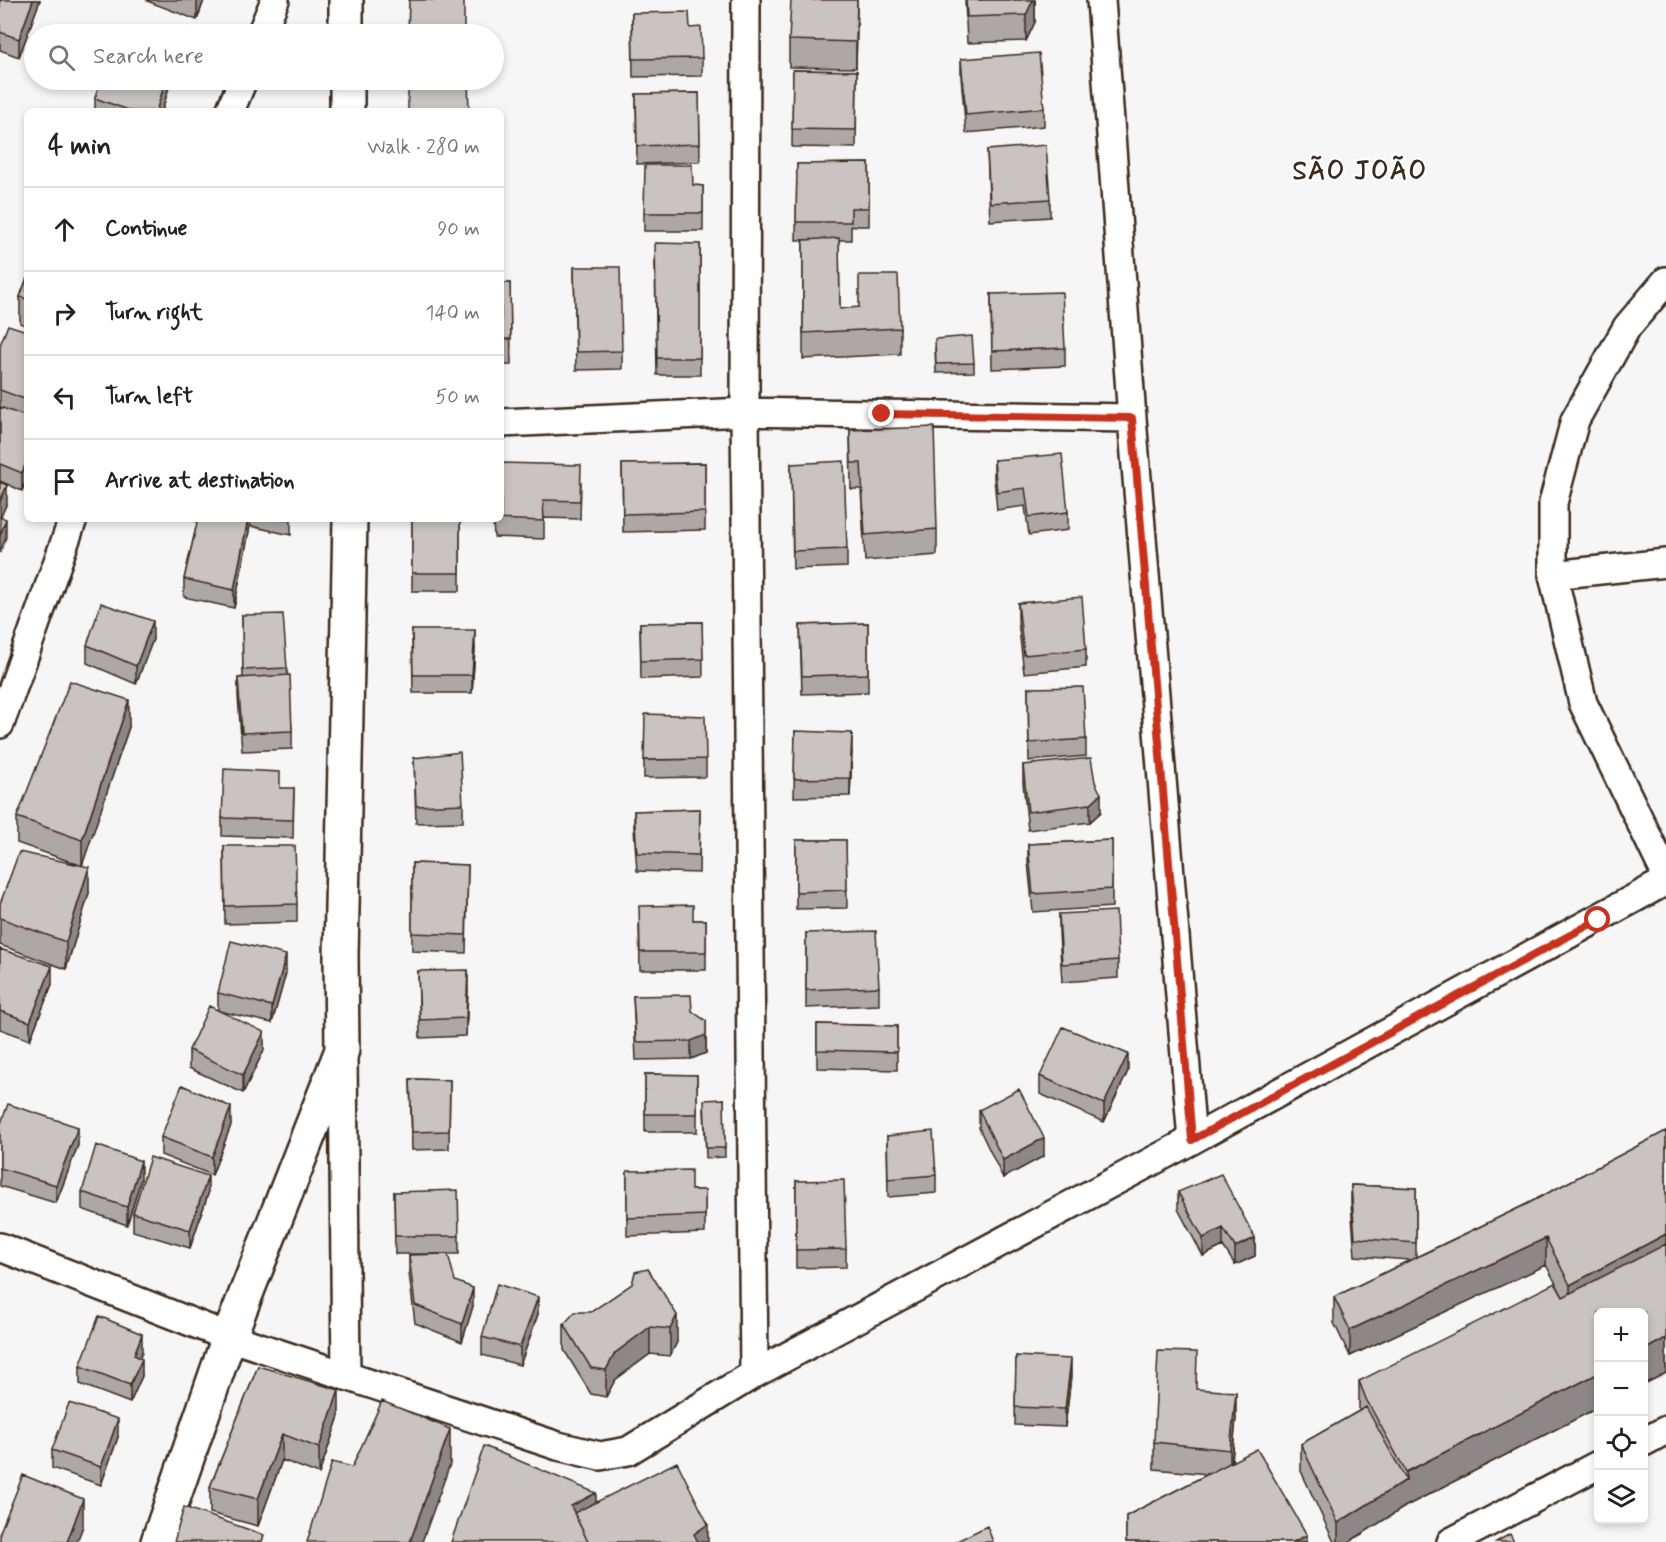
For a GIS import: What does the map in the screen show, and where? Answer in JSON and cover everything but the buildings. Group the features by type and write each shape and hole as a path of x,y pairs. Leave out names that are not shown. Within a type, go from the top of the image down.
{"street":[{"path":"265,24 274,0"},
{"path":"346,0 346,24"},
{"path":"746,0 745,412 754,1374"},
{"path":"1101,0 1132,418 1192,1140"},
{"path":"231,108 239,90"},
{"path":"347,90 347,108"},
{"path":"1666,281 1628,327 1575,420 1554,503 1554,575 1582,703 1666,875"},
{"path":"504,423 745,412 1132,418"},
{"path":"0,724 72,522"},
{"path":"346,1376 341,945 350,522"},
{"path":"1554,575 1666,563"},
{"path":"0,1247 229,1337 558,1446 600,1456 628,1451 754,1374 1192,1140 1666,881"},
{"path":"158,1542 229,1337 342,1050"},
{"path":"1648,1440 1666,1430"},
{"path":"1451,1542 1594,1468"}],"district":[{"name":"SÃO JOÃO","path":"1360,172"}],"route":[{"path":"882,414 1132,418 1192,1140 1598,920"}]}
